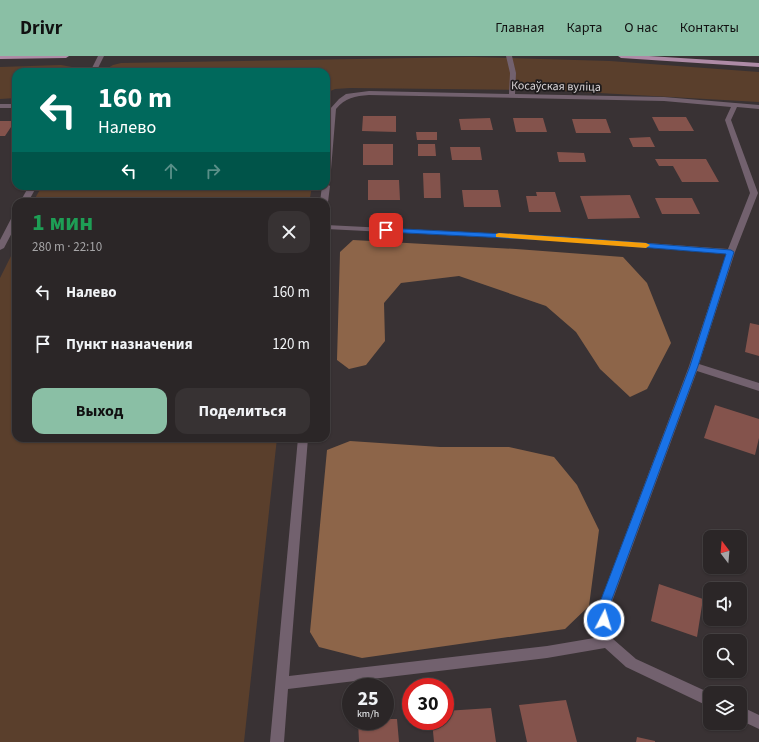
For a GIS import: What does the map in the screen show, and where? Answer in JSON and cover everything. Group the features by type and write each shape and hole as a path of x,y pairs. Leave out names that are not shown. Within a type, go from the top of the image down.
{"main road":[{"path":"0,58 66,56"},
{"path":"621,56 759,65"}],"street":[{"path":"94,68 101,56"},
{"path":"509,56 513,73 512,96"},
{"name":"Косаўская вуліца","path":"330,140 333,108 340,99 352,94 369,93 664,99 759,107"},
{"path":"703,697 631,663 607,642 603,610 694,366 731,252 757,194 728,120 735,104"},
{"path":"0,106 12,106"},
{"path":"0,248 3,237 12,224"},
{"path":"330,227 566,239 731,252"},
{"path":"694,366 759,387"},
{"path":"277,742 303,442"},
{"path":"282,684 539,653 607,642"},
{"path":"747,716 759,722"}],"shaded area":[{"path":"472,57 610,61 759,72 759,102 546,90 350,88 335,89 330,91 330,68 108,68 121,63"},
{"path":"61,65 73,68 12,68 12,98 0,99 0,67"},
{"path":"40,190 311,190 310,198 35,198"},
{"path":"353,240 516,249 623,257 647,283 671,343 647,389 630,397 600,369 576,332 546,306 459,276 401,283 384,303 385,341 366,365 349,369 337,360 340,252"},
{"path":"12,254 12,442 277,442 244,742 0,742 0,278"},
{"path":"350,441 440,447 509,447 554,457 577,485 599,530 589,606 565,629 362,658 319,647 310,632 327,450"}],"building":[{"path":"363,116 396,116 396,132 362,131"},
{"path":"652,117 686,117 694,131 659,131"},
{"path":"490,118 493,130 461,130 459,119"},
{"path":"513,118 543,118 547,132 516,132"},
{"path":"572,119 606,119 611,133 576,133"},
{"path":"0,121 12,121 12,126 5,136 0,136"},
{"path":"416,132 437,132 437,140 417,140"},
{"path":"650,137 655,147 633,147 629,138"},
{"path":"363,144 393,144 393,165 363,165"},
{"path":"418,144 435,144 436,156 418,156"},
{"path":"450,147 480,147 482,160 452,160"},
{"path":"557,152 584,153 586,162 559,162"},
{"path":"655,159 706,159 719,182 682,182 673,166 659,166"},
{"path":"423,173 440,173 441,198 424,198"},
{"path":"368,180 399,180 400,200 368,200"},
{"path":"462,190 498,190 501,207 464,207"},
{"path":"536,192 555,192 561,212 529,212 526,196 537,196"},
{"path":"630,195 640,218 588,219 580,196"},
{"path":"655,198 692,198 700,214 662,214"},
{"path":"750,323 759,325 759,356 745,352"},
{"path":"715,405 759,419 759,438 755,455 704,438"},
{"path":"659,584 703,599 697,637 651,621"},
{"path":"566,700 577,742 527,742 519,705"},
{"path":"491,708 496,742 434,742 433,730 454,730 454,710"},
{"path":"394,719 397,719 399,742 359,742 358,730 394,730"},
{"path":"637,737 655,741 655,742 636,742"}],"slow traffic":[{"path":"499,236 646,245"}],"route":[{"path":"386,230 566,239 731,252 694,366 603,610 604,620"}]}
